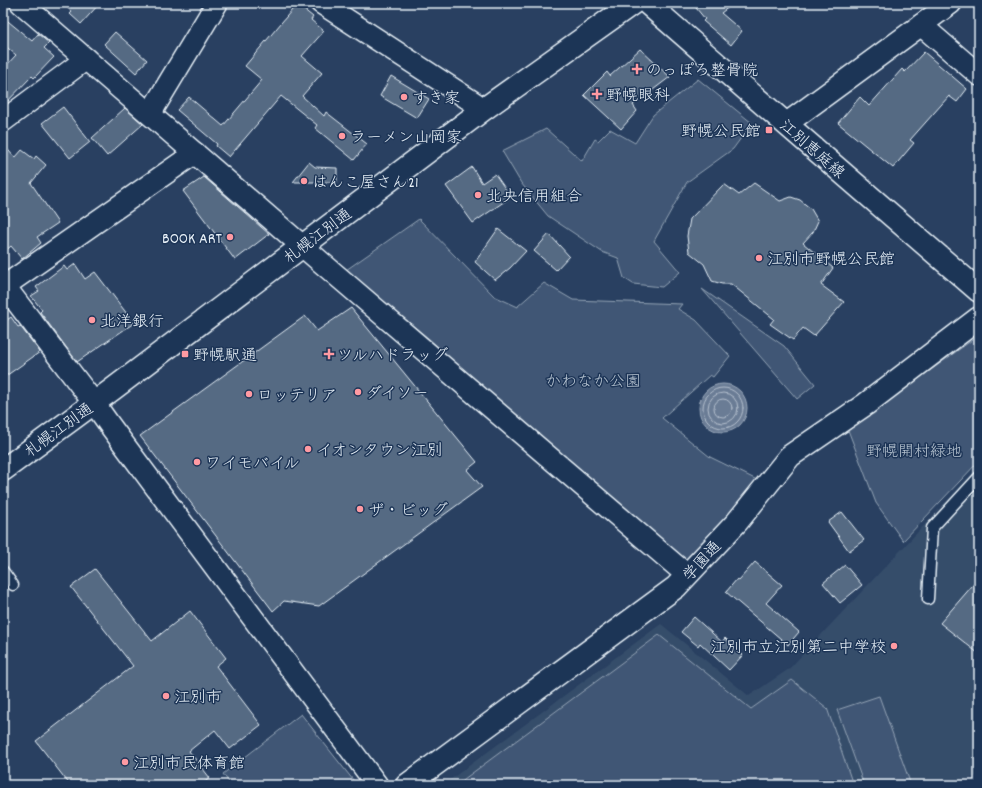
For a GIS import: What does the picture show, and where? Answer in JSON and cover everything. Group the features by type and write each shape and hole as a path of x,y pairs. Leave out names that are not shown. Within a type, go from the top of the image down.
{"main road":[{"name":"札幌江別通","path":"3,470 484,109 633,3"},
{"name":"江別恵庭線","path":"647,3 979,291"},
{"name":"学園通","path":"407,785 676,587 737,522 790,456 866,404 979,318"}],"street":[{"path":"21,3 302,246 687,574"},
{"path":"150,114 217,3"},
{"path":"321,3 484,109"},
{"path":"786,124 951,3"},
{"path":"921,25 979,75"},
{"path":"3,121 86,59"},
{"path":"195,153 3,285 94,403 111,428 377,785"}],"lane":[{"path":"928,599 932,528 979,477"},
{"path":"3,571 13,585"}],"shaded area":[{"name":"江別市立江別第二中学校","path":"979,467 979,775 954,785 443,785 661,624 749,696 789,669"}],"green space":[{"path":"698,79 752,123 733,149 687,182 654,241 680,272 662,287 633,284 624,278 618,258 602,252 548,216 521,183 502,151 546,129 582,161 595,139 598,141 610,129 635,143 653,115"},
{"name":"かわなか公園","path":"419,219 494,296 518,307 544,283 573,300 682,304 678,309 696,320 730,356 713,377 710,375 662,418 710,457 759,481 720,529 681,564 428,338 346,270"},
{"path":"702,289 784,346 815,384 797,399"},
{"name":"野幌開村緑地","path":"979,335 979,461 903,541 876,503 848,430"},
{"path":"659,635 751,709 792,680 827,708 853,785 456,785"},
{"path":"879,696 911,785 864,785 837,710"},
{"path":"301,714 357,785 231,785 223,774"}],"water":[{"path":"718,384 728,384 737,388 743,394 746,399 746,417 737,428 728,432 718,432 709,428 703,422 699,413 699,403 703,394 709,388"}],"building":[{"path":"62,3 100,3 81,24 70,14 72,12"},
{"path":"692,3 734,3 721,13 742,31 731,45 703,21 705,19"},
{"path":"297,4 313,17 311,20 324,31 302,56 322,73 302,96 324,116 326,112 367,144 354,160 315,128 317,125 281,96 229,157 216,146 217,144 177,110 189,97 223,126 262,80 245,66"},
{"path":"3,17 32,41 38,34 49,43 44,48 54,57 34,78 32,76 3,106 3,69 16,55 3,44"},
{"path":"115,32 147,60 136,73 104,44"},
{"path":"640,49 670,77 633,105 637,111 621,129 584,95 607,72 610,76"},
{"path":"924,52 967,89 957,102 949,96 910,140 914,143 893,168 838,123 860,97 869,106 902,69 905,72"},
{"name":"すき家","path":"391,76 429,99 417,118 380,96"},
{"path":"63,107 90,142 70,158 42,123"},
{"path":"125,108 143,124 107,156 92,138"},
{"path":"3,144 15,158 22,150 34,159 36,156 46,165 31,183 58,223 37,237 41,243 22,259 11,246 3,253"},
{"path":"309,162 315,167 337,168 337,182 293,182"},
{"path":"472,167 482,183 495,174 511,197 473,223 446,186"},
{"path":"204,177 269,234 235,260 183,191"},
{"name":"江別市野幌公民館","path":"754,183 780,201 791,197 800,200 811,209 818,221 813,232 803,243 833,268 821,285 844,302 814,336 803,328 793,340 770,324 774,319 731,284 722,284 712,281 704,264 689,252 687,236 690,219 724,184 739,195"},
{"path":"498,229 526,251 510,268 495,280 475,262"},
{"path":"549,234 569,256 556,270 534,251"},
{"path":"75,264 85,279 95,272 134,323 77,362 40,312 42,310 31,296 39,291 36,287 64,266 67,270"},
{"name":"イオンタウン江別","path":"351,308 477,462 467,470 482,487 319,606 284,601 273,611 140,436 305,316 317,331"},
{"path":"11,317 40,352 3,378 3,323"},
{"path":"842,512 864,540 849,551 828,522"},
{"path":"755,562 782,585 766,603 799,632 788,645 726,592"},
{"path":"845,565 862,585 840,603 823,583"},
{"name":"江別市","path":"95,569 152,641 190,611 226,658 216,666 261,725 230,749 215,730 189,751 210,778 201,785 70,785 36,741 133,666 71,587"},
{"path":"979,578 979,654 940,623"},
{"path":"694,617 722,642 725,638 743,655 729,670 700,643 698,646 681,632"}],"place":[{"name":"のっぽろ整骨院","path":"637,69"},
{"name":"野幌眼科","path":"597,94"},
{"name":"すき家","path":"404,97"},
{"name":"野幌公民館","path":"769,130"},
{"name":"ラーメン山岡家","path":"342,136"},
{"name":"はんこ屋さん21","path":"304,181"},
{"name":"北央信用組合","path":"478,195"},
{"name":"BOOK ART","path":"230,237"},
{"name":"江別市野幌公民館","path":"759,258"},
{"name":"北洋銀行","path":"92,320"},
{"name":"野幌駅通","path":"185,354"},
{"name":"ツルハドラッグ","path":"329,354"},
{"name":"ダイソー","path":"358,392"},
{"name":"ロッテリア","path":"249,394"},
{"name":"イオンタウン江別","path":"308,449"},
{"name":"ワイモバイル","path":"197,462"},
{"name":"ザ・ビッグ","path":"360,509"},
{"name":"江別市立江別第二中学校","path":"894,646"},
{"name":"江別市","path":"166,696"},
{"name":"江別市民体育館","path":"125,762"}]}
